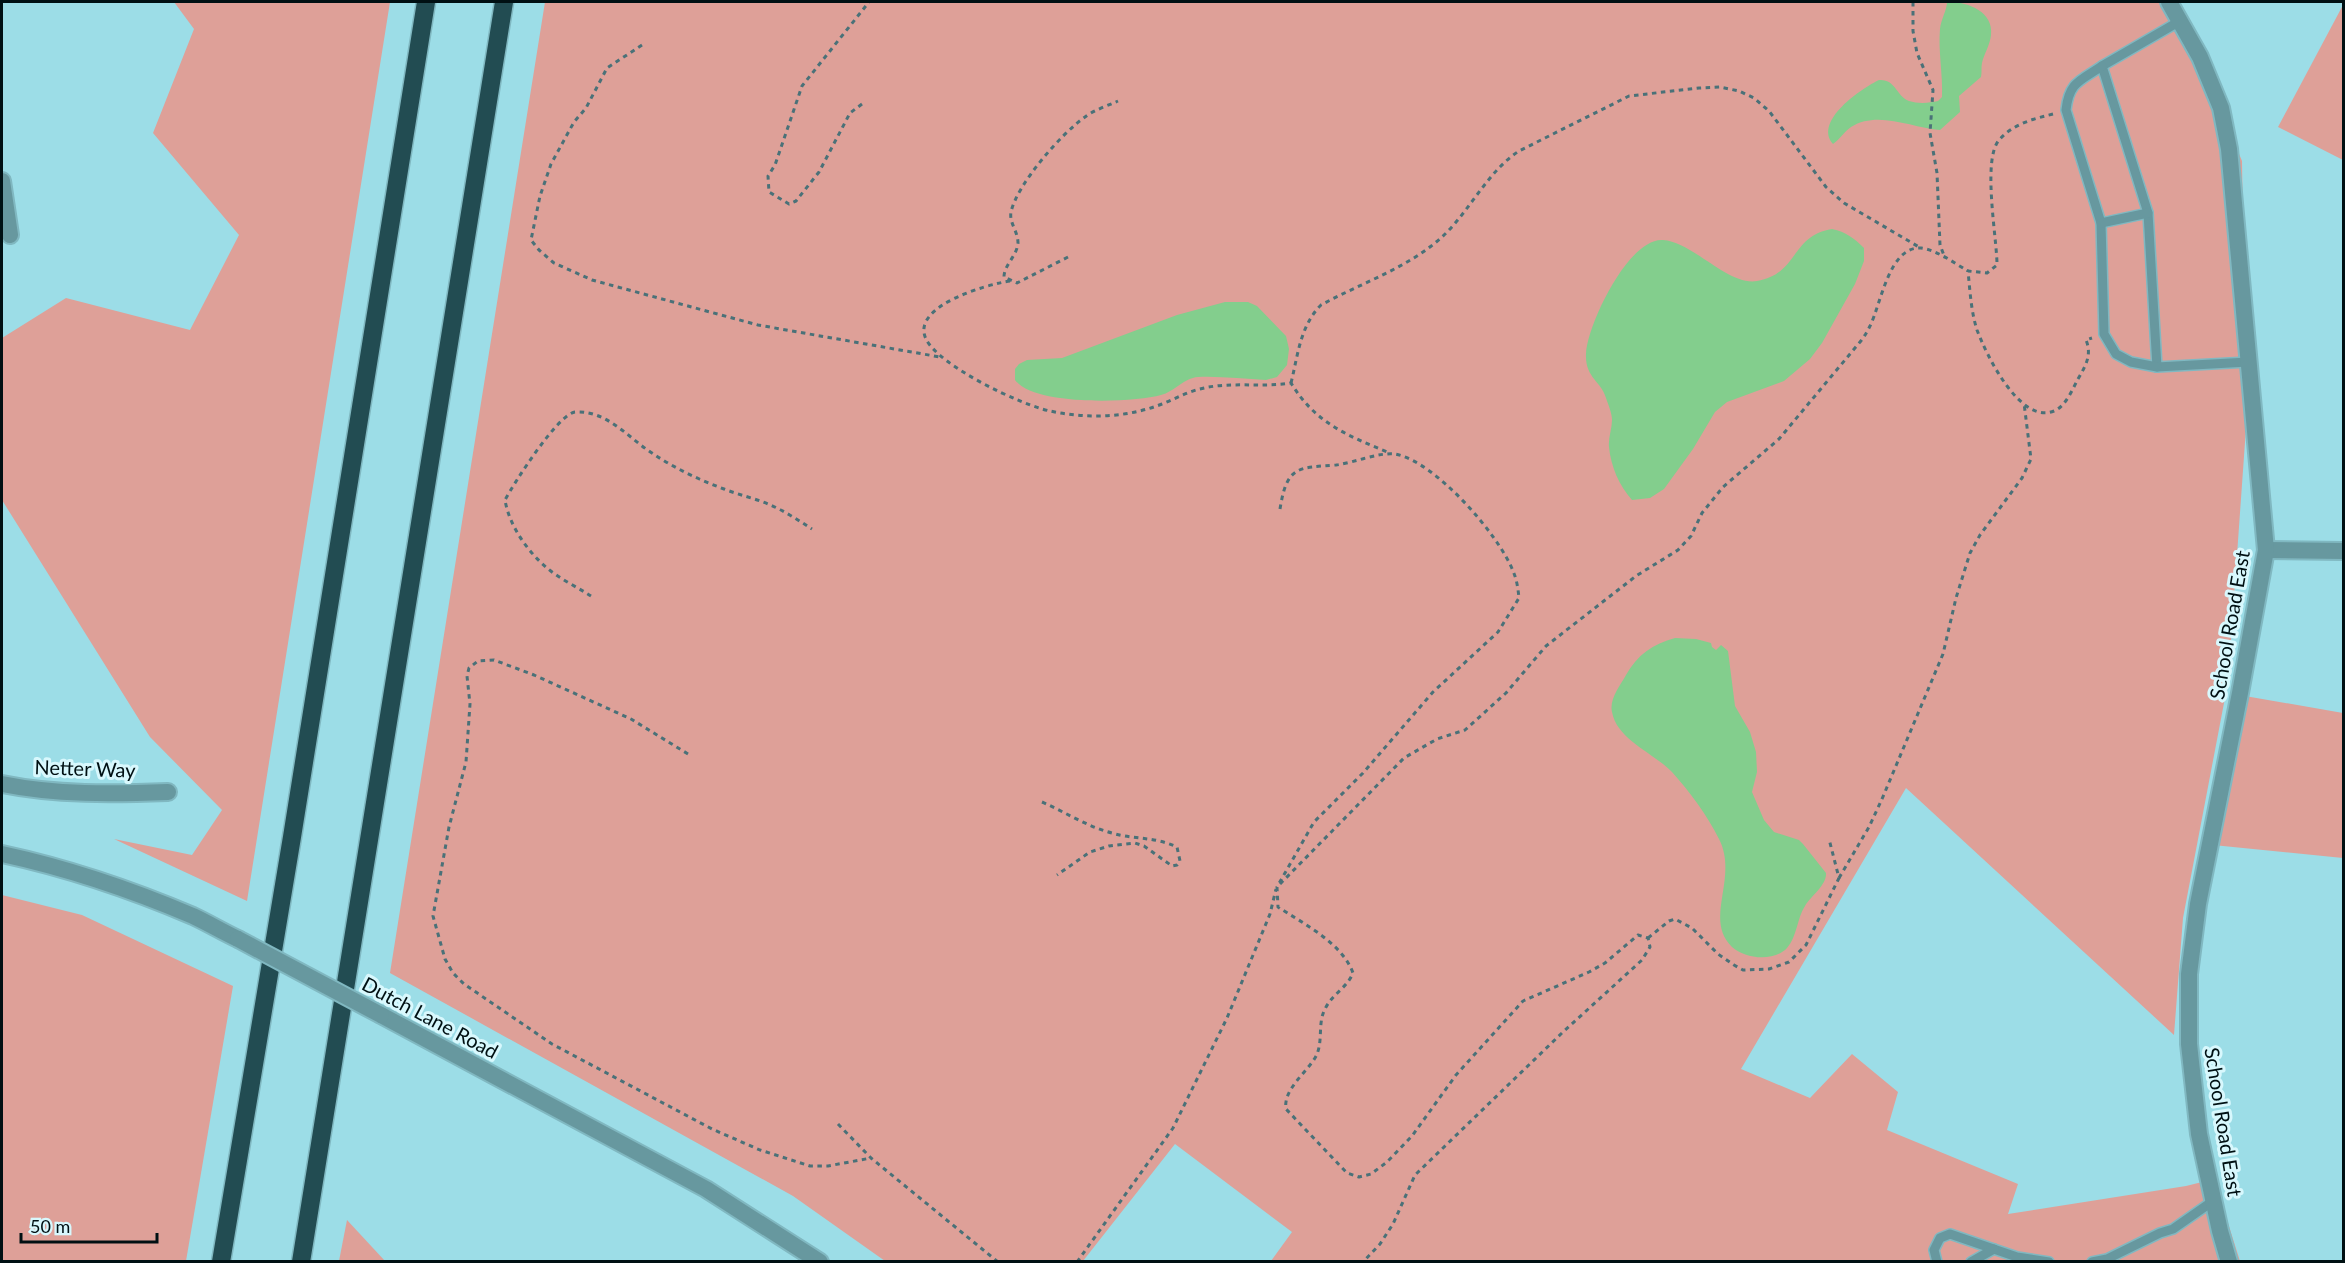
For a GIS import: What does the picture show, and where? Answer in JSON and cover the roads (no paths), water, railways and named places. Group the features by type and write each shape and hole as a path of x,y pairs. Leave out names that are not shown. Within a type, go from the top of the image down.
{"highway":[{"path":"221,1262 292,837 426,2"},
{"path":"301,1262 504,2"}],"street":[{"name":"School Road East","path":"2169,2 2200,57 2222,108 2229,149 2266,549 2238,705 2198,903 2189,974 2189,1044 2199,1134 2229,1262"},
{"path":"2,181 10,235"},
{"path":"2266,549 2343,551"},
{"name":"Netter Way","path":"2,784 78,793 168,792"},
{"name":"Dutch Lane Road","path":"2,854 75,873 196,917 706,1189 820,1262"}],"lane":[{"path":"2180,21 2077,82 2068,93 2066,110 2102,223 2104,334 2116,354 2131,362 2157,367 2248,362"},
{"path":"2102,66 2148,213 2157,367"},
{"path":"2102,223 2148,213"},
{"path":"2092,1262 2107,1259 2173,1229 2214,1201"},
{"path":"1937,1262 1934,1250 1940,1238 1950,1234 2017,1257 2049,1262"},
{"path":"1971,1262 1994,1250"}]}
